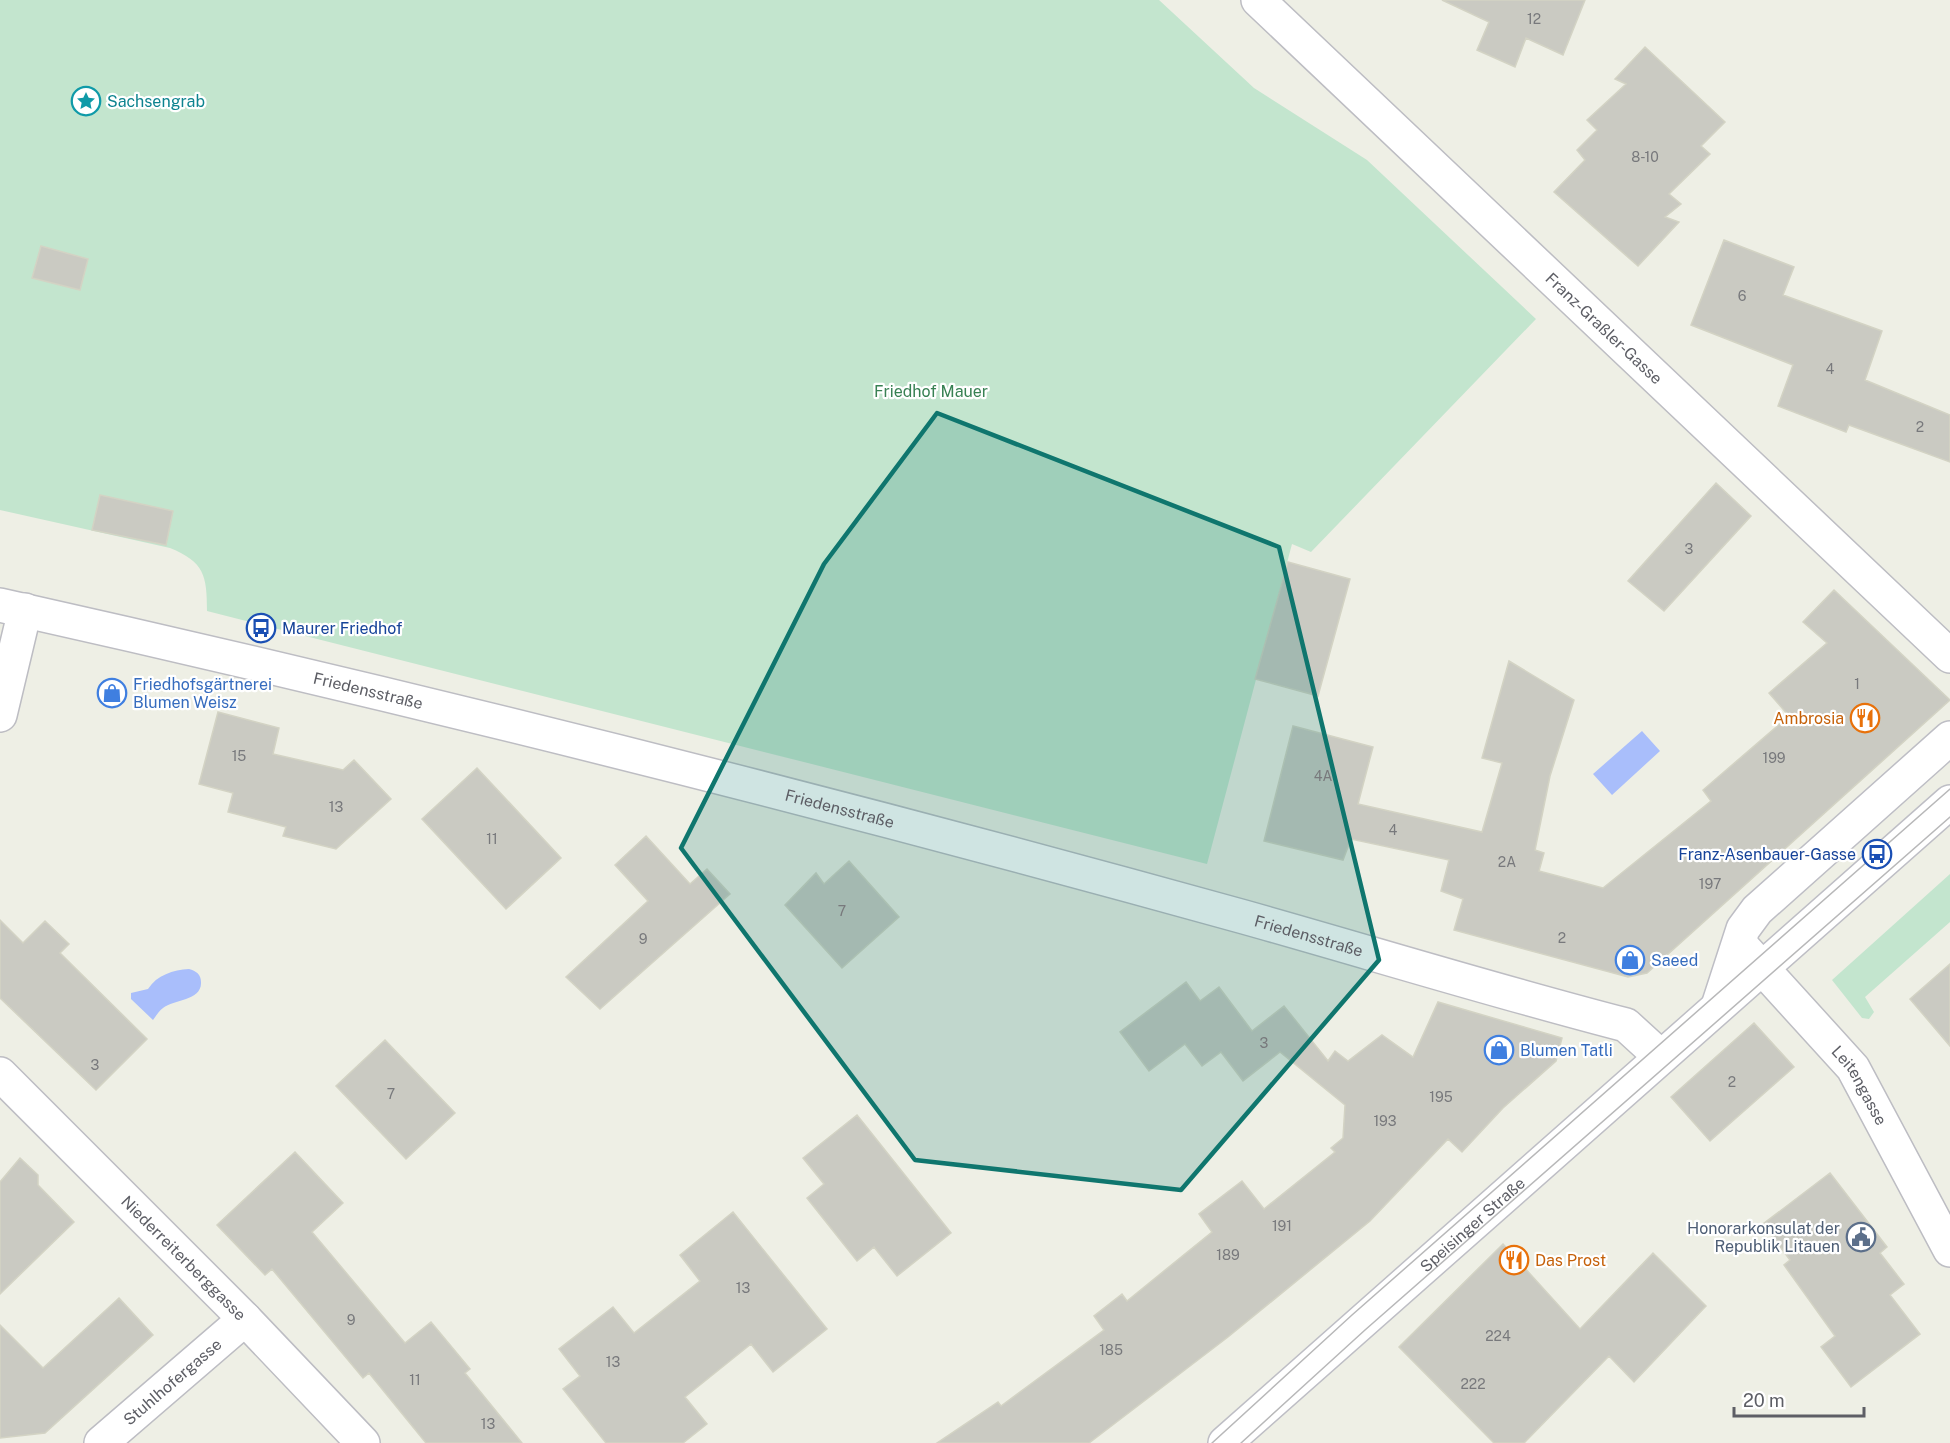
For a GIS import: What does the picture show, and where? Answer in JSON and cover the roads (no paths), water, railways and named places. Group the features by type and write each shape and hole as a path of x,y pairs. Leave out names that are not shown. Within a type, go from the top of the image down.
{"street":[{"name":"Franz-Graßler-Gasse","path":"1258,0 1950,656"},
{"path":"0,715 13,607"},
{"name":"Friedensstraße","path":"13,607 255,663 731,782 1243,917 1626,1025 1661,1057"},
{"name":"Speisinger Straße","path":"1718,1006 1743,929 1757,910 1950,738"},
{"name":"Speisinger Straße","path":"1225,1443 1950,802"},
{"name":"Leitengasse","path":"1739,943 1853,1068 1950,1250"},
{"name":"Niederreiterberggasse","path":"0,1074 245,1319 363,1443"},
{"name":"Stuhlhofergasse","path":"101,1443 245,1319"}],"water":[{"path":"1642,731 1660,751 1612,795 1593,774"},
{"path":"189,969 200,977 200,988 197,993 163,1008 153,1020 131,999 131,993 148,989 161,977 171,972"}],"tram line":[{"path":"1212,1443 1352,1315 1950,789"},
{"path":"1241,1443 1365,1330 1950,817"}],"place":[{"name":"Sachsengrab","path":"86,101"},
{"name":"Maurer Friedhof","path":"261,628"},
{"name":"Friedhofsgärtnerei Blumen Weisz","path":"112,693"},
{"name":"Ambrosia","path":"1865,718"},
{"name":"Franz-Asenbauer-Gasse","path":"1877,854"},
{"name":"Saeed","path":"1630,960"},
{"name":"Blumen Tatli","path":"1499,1050"},
{"name":"Honorarkonsulat der Republik Litauen","path":"1861,1237"},
{"name":"Das Prost","path":"1514,1260"}],"park label":[{"name":"Friedhof Mauer","path":"931,391"}]}
